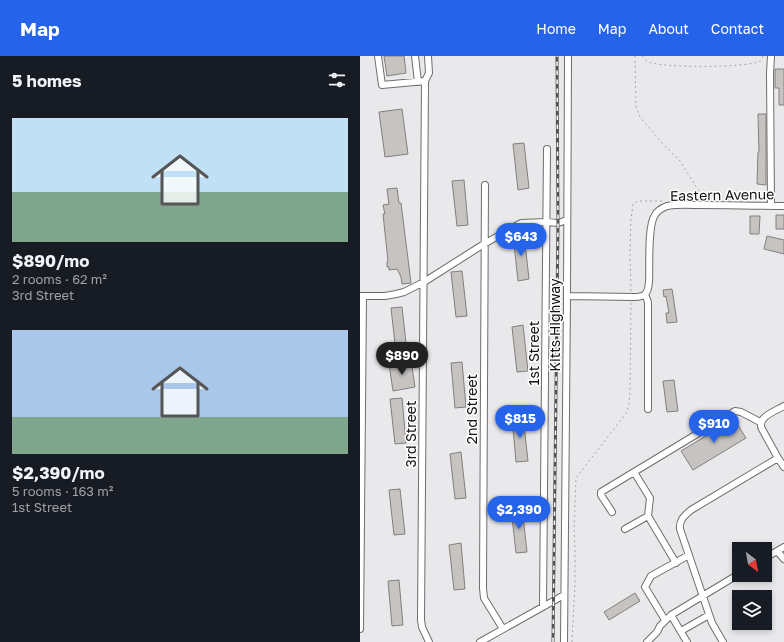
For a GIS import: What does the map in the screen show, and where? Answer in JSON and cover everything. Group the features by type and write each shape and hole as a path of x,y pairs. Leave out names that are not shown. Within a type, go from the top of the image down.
{"street":[{"path":"378,56 382,85 425,81"},
{"path":"415,56 418,82"},
{"name":"3rd Street","path":"428,56 429,73 425,81 421,620 422,627 429,642"},
{"name":"Kitts Highway","path":"564,642 568,56"},
{"path":"771,56 771,206"},
{"name":"1st Street","path":"543,606 547,149"},
{"name":"2nd Street","path":"485,185 483,588 484,598 503,629"},
{"name":"Eastern Avenue","path":"645,295 649,290 650,282 651,224 654,216 666,206 784,206"},
{"path":"360,629 361,296 384,296 404,292 424,282 484,244 521,223 558,223 567,220"},
{"path":"567,296 640,297 645,295 648,303 648,409"},
{"path":"760,422 765,417 784,406"},
{"path":"612,512 601,495 601,492 735,411 741,412 760,422"},
{"path":"760,422 760,426 784,467"},
{"path":"723,642 709,615 680,529 680,523 686,514 691,510 778,458"},
{"path":"634,472 650,498 648,516 676,563"},
{"path":"625,529 648,516"},
{"path":"772,554 784,547"},
{"path":"777,551 784,559"},
{"path":"665,620 645,587 651,576 689,555"},
{"path":"647,642 671,615 732,578"},
{"path":"480,642 564,594"},
{"path":"671,615 687,642"},
{"path":"681,631 709,615"}],"path":[{"path":"635,56 636,107 638,114 680,161 700,193 700,197 695,200"},
{"path":"642,56 649,62 660,64 710,66 758,62 762,60 763,56"},
{"path":"572,642 575,569 574,531 576,478 626,412 628,407 630,392 632,297 630,252 631,213 633,204 638,201 667,200"}],"building":[{"path":"384,56 404,56 406,73 387,76"},
{"path":"775,69 784,69 784,105 779,105 779,88 775,88"},
{"path":"402,109 408,154 385,157 379,112"},
{"path":"758,114 766,114 766,185 757,184 759,152"},
{"path":"524,143 529,188 518,190 513,144"},
{"path":"464,180 468,225 457,226 452,181"},
{"path":"397,188 399,203 401,203 411,283 402,284 401,277 397,269 389,270 389,267 387,267 388,261 383,214 385,214 383,205 389,204 387,189"},
{"path":"776,215 784,215 784,229 776,229"},
{"path":"750,216 760,216 759,234 750,234"},
{"path":"524,234 529,279 518,281 513,235"},
{"path":"767,236 784,240 784,254 764,249"},
{"path":"462,271 467,316 456,317 451,272"},
{"path":"672,289 677,322 667,323 666,313 669,313 666,296 664,297 663,290"},
{"path":"402,307 407,352 396,353 391,308"},
{"path":"523,325 528,371 517,372 512,327"},
{"path":"411,360 415,387 393,391 389,364"},
{"path":"462,362 466,407 455,408 451,363"},
{"path":"674,380 678,411 667,412 663,381"},
{"path":"402,398 406,443 395,444 390,399"},
{"path":"523,416 528,461 516,462 512,417"},
{"path":"734,419 746,438 693,470 681,451"},
{"path":"461,452 466,498 455,499 450,454"},
{"path":"400,489 405,534 394,535 389,490"},
{"path":"522,507 527,552 516,553 511,508"},
{"path":"461,543 465,589 454,590 449,545"},
{"path":"399,580 403,625 392,626 388,581"},
{"path":"635,593 640,601 609,620 604,612"}],"railway":[{"path":"553,642 558,223 557,56"}]}
